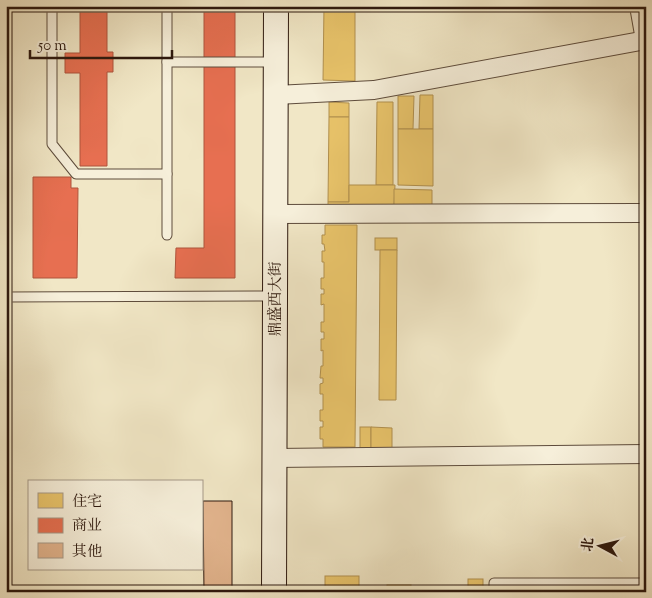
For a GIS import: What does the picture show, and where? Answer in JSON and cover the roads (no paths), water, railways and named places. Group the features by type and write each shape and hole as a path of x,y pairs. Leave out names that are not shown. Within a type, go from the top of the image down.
{"main road":[{"name":"鼎盛西大街","path":"274,592 276,6"}],"street":[{"path":"276,95 374,90 646,40 639,6"},
{"path":"276,214 646,212"},
{"path":"274,458 646,454"}],"lane":[{"path":"52,6 52,144 76,174 167,174"},
{"path":"167,6 167,235"},
{"path":"167,62 276,62"},
{"path":"6,297 275,296"},
{"path":"494,592 494,583 646,583"}]}
